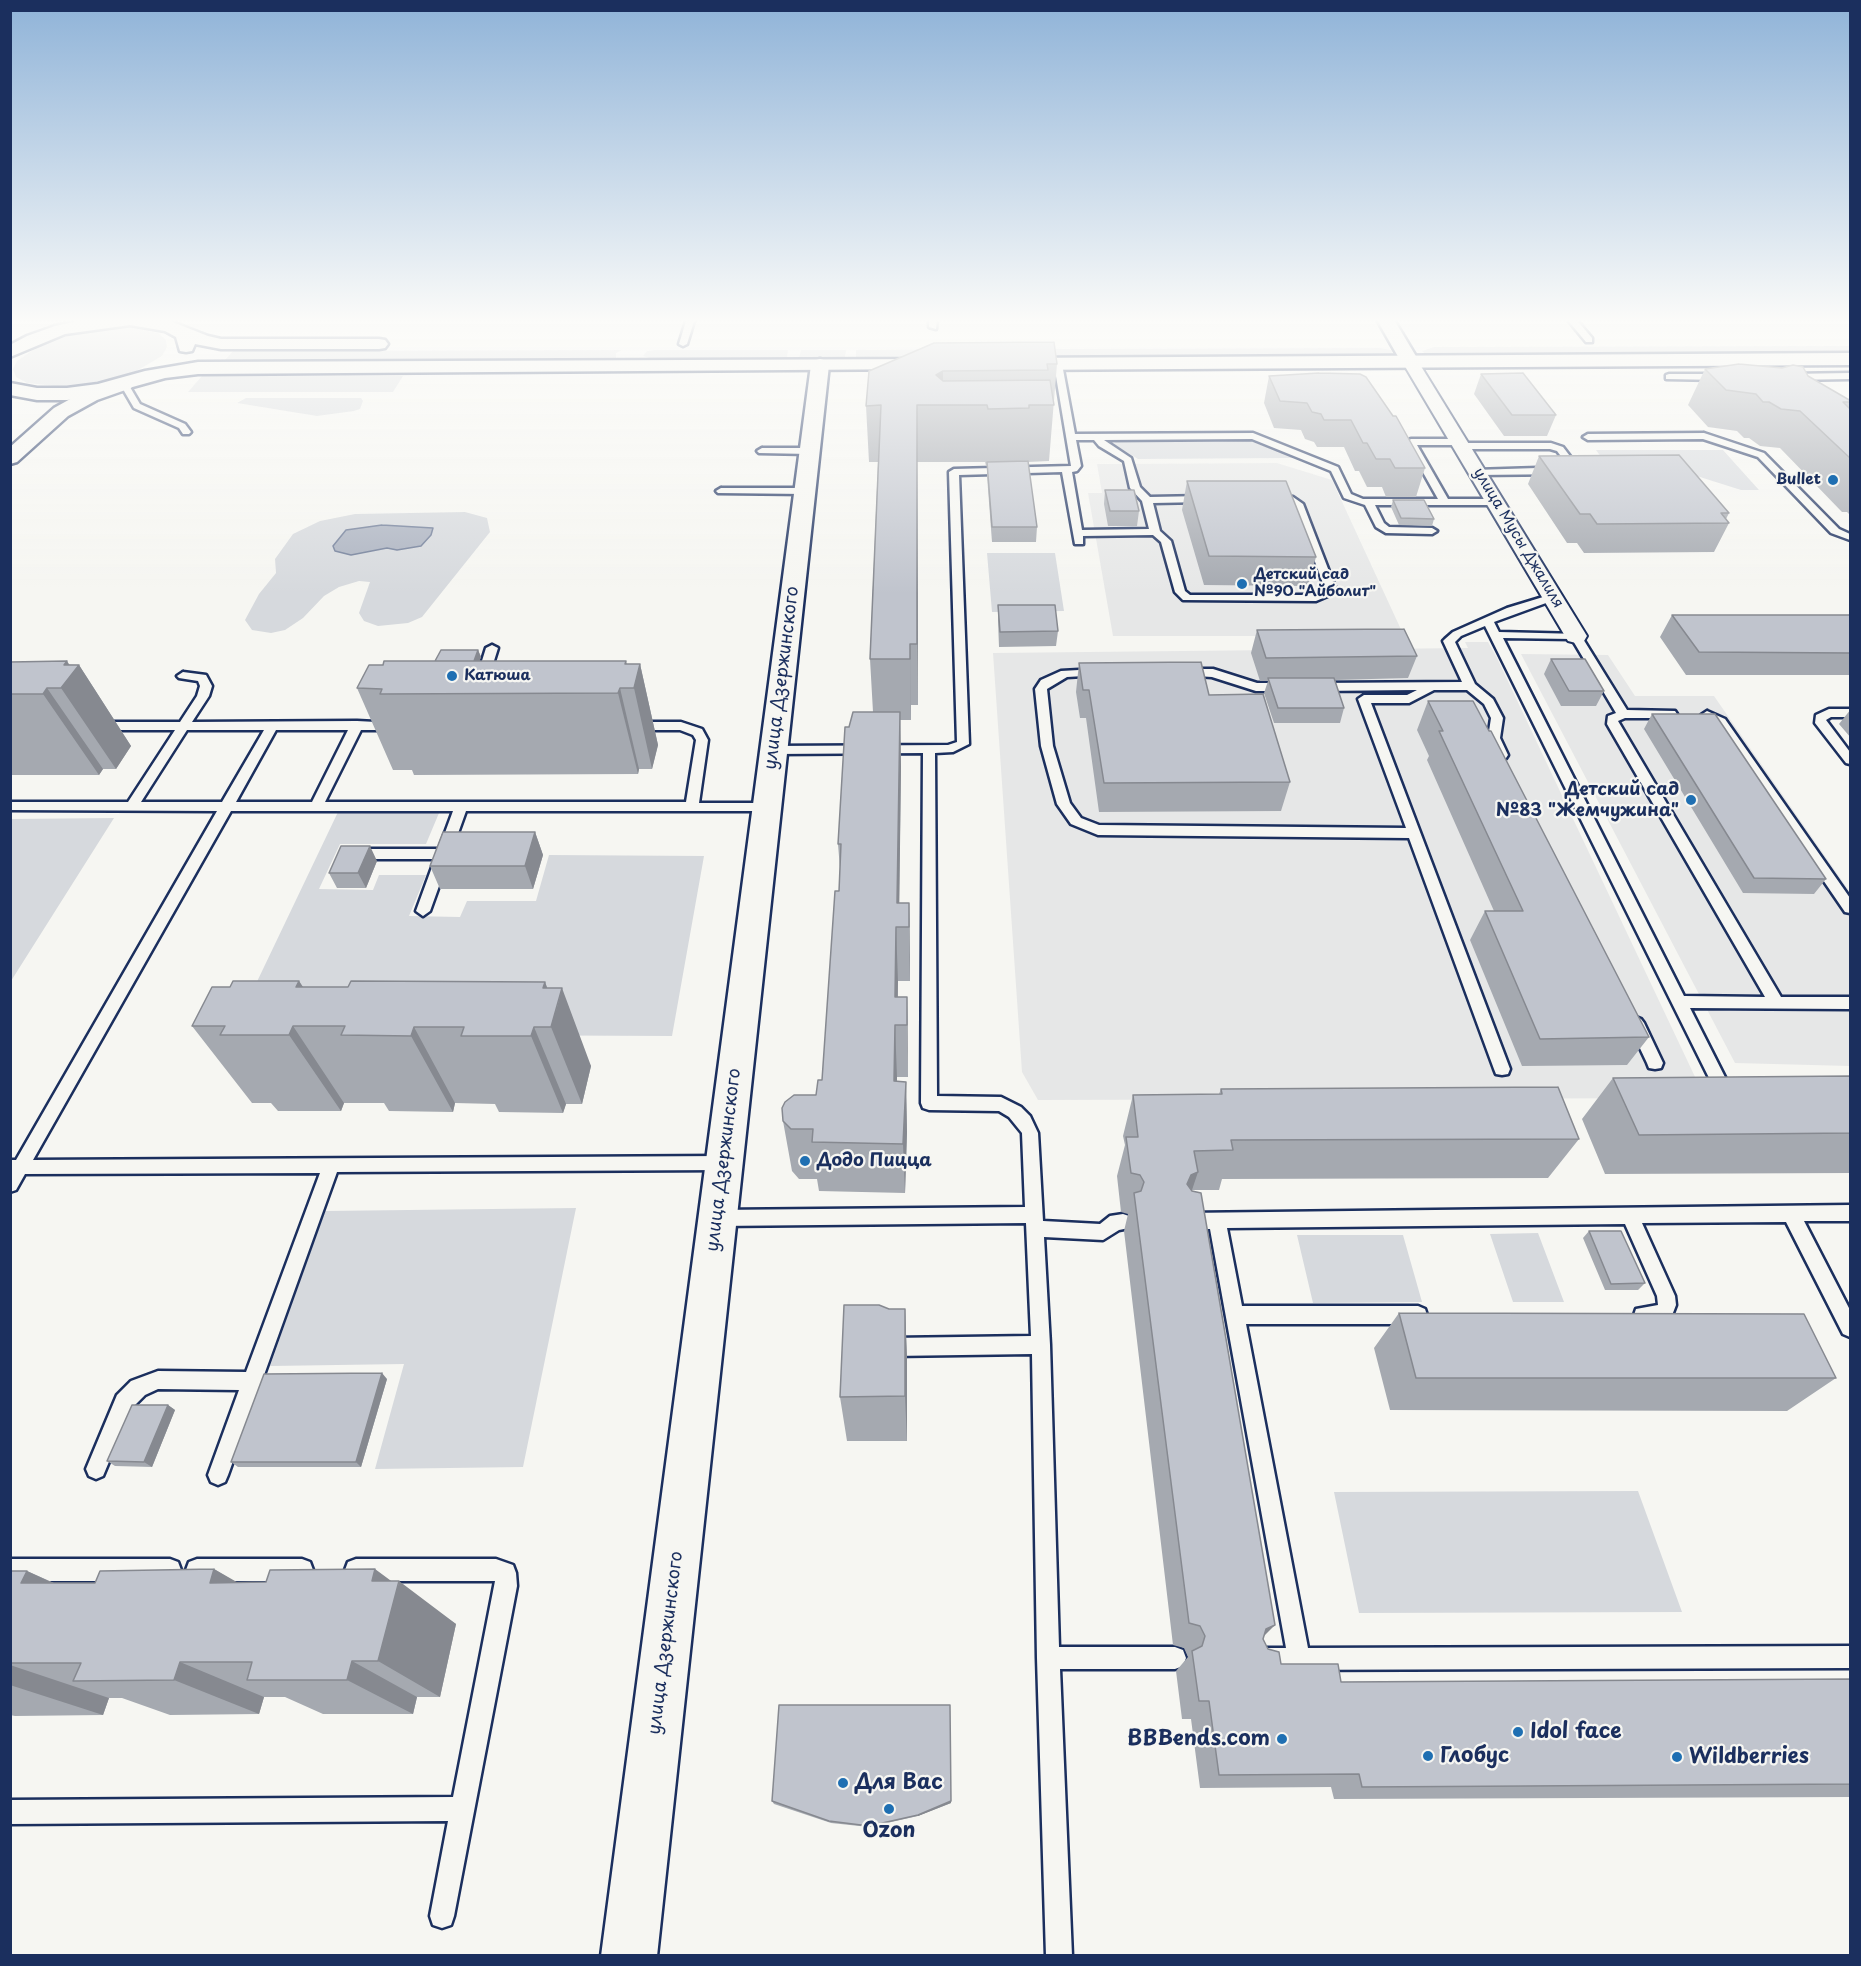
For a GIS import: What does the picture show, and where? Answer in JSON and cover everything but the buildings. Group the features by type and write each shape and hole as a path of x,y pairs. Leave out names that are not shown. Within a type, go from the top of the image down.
{"main road":[{"path":"10,458 65,410"},
{"name":"улица Дзержинского","path":"629,1956 815,410"}],"street":[{"name":"улица Мусы Джалиля","path":"1440,410 1576,636"}],"lane":[{"path":"145,410 182,426 186,432"},
{"path":"774,750 956,748 963,744 954,472 1067,471 1074,469 1076,466 1066,410"},
{"path":"1058,431 1097,437 1254,436 1335,469 1347,496 1352,500 1495,502"},
{"path":"1588,437 1704,436 1761,455 1835,531 1851,537"},
{"path":"1097,437 1102,444 1128,460 1135,488 1147,500 1155,532 1166,541 1179,592 1187,598 1316,598 1332,592 1298,504 1285,498 1262,498"},
{"path":"1445,502 1411,442 1551,446 1560,449 1574,468 1569,471 1478,472"},
{"path":"762,451 810,451"},
{"path":"1067,471 1078,537 1155,532"},
{"path":"721,491 805,491"},
{"path":"1147,500 1216,499"},
{"path":"1369,502 1380,525 1386,530 1432,531"},
{"path":"1510,769 1494,738 1497,718 1489,702 1470,686 1449,641 1457,634 1511,610 1553,597"},
{"path":"1488,620 1728,1099"},
{"path":"1495,635 1576,636 1623,714"},
{"path":"477,693 492,648"},
{"path":"1110,673 1065,673 1045,683 1041,690 1047,746 1064,804 1077,821 1098,830 1414,833"},
{"path":"1167,673 1213,673 1256,687 1470,686"},
{"path":"132,806 203,696 206,686 202,678 183,676"},
{"path":"1432,686 1409,699 1364,699 1502,1069"},
{"path":"1851,713 1829,713 1820,718 1821,723 1851,760"},
{"path":"1777,1003 1612,719 1623,714 1688,714 1711,716 1721,722 1851,908"},
{"path":"10,1185 16,1167 273,725"},
{"path":"79,726 405,726"},
{"path":"318,805 357,726"},
{"path":"621,726 681,726 698,732 702,740 692,807"},
{"path":"929,748 929,1103 1001,1104 1015,1112 1024,1121 1030,1133 1041,1345 1048,1658 1059,1956"},
{"path":"10,806 767,807"},
{"path":"423,911 461,806"},
{"path":"343,854 444,854"},
{"path":"1680,1002 1851,1003"},
{"path":"1629,1010 1655,1062"},
{"path":"16,1167 724,1163"},
{"path":"218,1475 331,1165"},
{"path":"1186,1221 1851,1213"},
{"path":"1791,1214 1851,1328"},
{"path":"1624,1315 1658,1315 1664,1312 1667,1305 1666,1296 1630,1216"},
{"path":"717,1218 1035,1222 1103,1232 1116,1222 1123,1222"},
{"path":"1217,1221 1299,1657"},
{"path":"1235,1315 1431,1315"},
{"path":"892,1347 1041,1345"},
{"path":"96,1469 124,1402 138,1388 158,1380 252,1381"},
{"path":"10,1570 496,1570 505,1573 506,1586 442,1916"},
{"path":"1256,1659 1299,1657 1851,1657"},
{"path":"1048,1658 1175,1658"},
{"path":"10,1812 463,1809"}],"shaded area":[{"path":"279,410 358,410 354,411 317,416"},
{"path":"1250,441 1296,458 1138,459 1113,444 1116,442"},
{"path":"1596,450 1723,450 1759,490 1741,490 1681,471 1611,471"},
{"name":"Детский сад №90 \"Айболит\"","path":"1277,463 1332,480 1404,636 1113,636 1088,493 1102,493 1097,464"},
{"path":"465,512 487,518 490,532 422,617 408,623 378,626 364,621 359,613 370,582 359,581 339,587 324,596 303,618 285,630 271,633 252,630 245,620 259,594 276,573 275,559 293,534 320,521 355,514"},
{"path":"382,525 433,528 431,535 421,546 397,550 387,548 351,555 335,551 333,546 346,530"},
{"path":"987,553 1055,553 1064,611 992,612"},
{"path":"1465,642 1488,642 1497,658 1705,1098 1038,1100 1022,1072 993,653 1468,648"},
{"name":"Детский сад №83 \"Жемчужина\"","path":"1521,654 1608,655 1635,696 1714,696 1850,892 1850,1066 1735,1063"},
{"path":"338,812 439,813 426,844 340,844 319,889 373,890 379,875 426,875 409,916 460,917 467,901 536,901 549,855 704,856 672,1036 232,1034"},
{"path":"114,818 11,981 11,819"},
{"path":"576,1208 523,1467 375,1469 404,1364 270,1366 325,1211"},
{"path":"1538,1233 1564,1302 1513,1302 1490,1234"},
{"path":"1297,1235 1403,1235 1422,1302 1313,1303"},
{"path":"1638,1491 1682,1612 1359,1613 1334,1492"}],"place":[{"name":"Bullet","path":"1833,480"},
{"name":"Детский сад №90 \"Айболит\"","path":"1242,584"},
{"name":"Катюша","path":"452,676"},
{"name":"Детский сад №83 \"Жемчужина\"","path":"1691,800"},
{"name":"Додо Пицца","path":"805,1161"},
{"name":"Idol face","path":"1518,1732"},
{"name":"BBBends.com","path":"1282,1739"},
{"name":"Глобус","path":"1428,1756"},
{"name":"Wildberries","path":"1677,1757"},
{"name":"Для Вас","path":"843,1783"},
{"name":"Ozon","path":"889,1809"}]}
